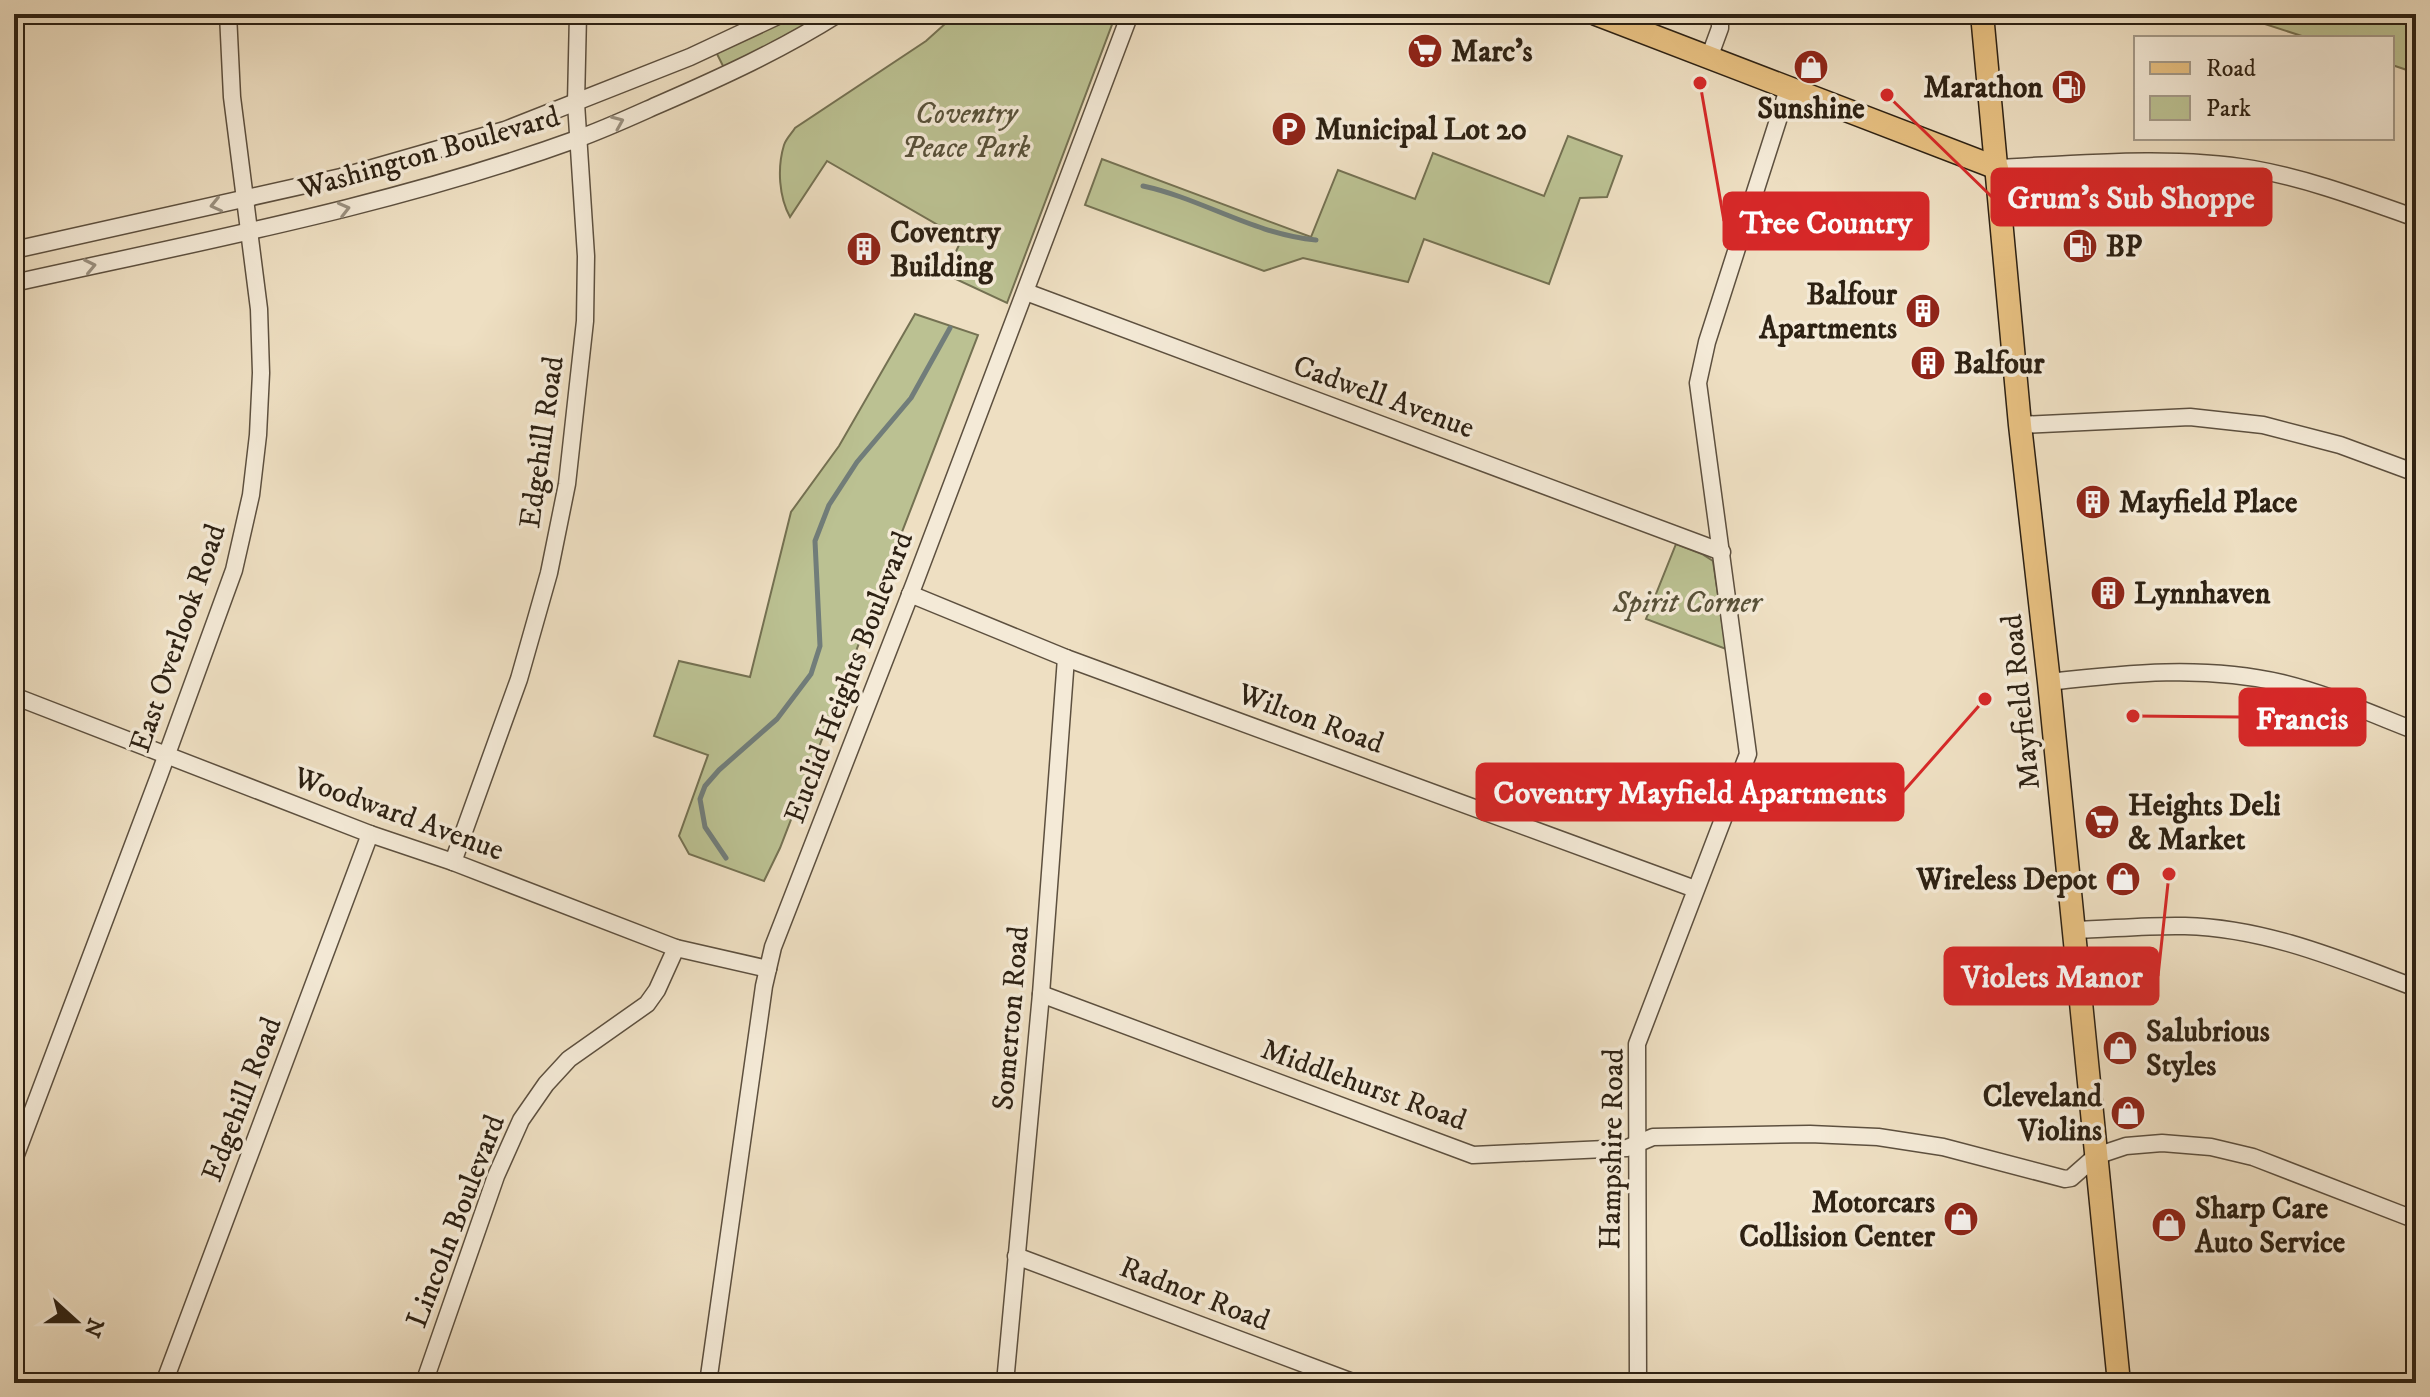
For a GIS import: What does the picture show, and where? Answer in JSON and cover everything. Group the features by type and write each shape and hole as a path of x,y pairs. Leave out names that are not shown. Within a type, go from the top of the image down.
{"main road":[{"path":"1596,14 1997,168"},
{"name":"Mayfield Road","path":"1982,14 2020,425 2049,682 2119,1383"}],"street":[{"name":"East Overlook Road","path":"14,1160 234,570 251,495 261,373 259,309 232,97 228,14"},
{"name":"Edgehill Road","path":"453,862 519,679 549,573 567,484 585,321 586,256 576,103 578,14"},
{"name":"Washington Boulevard","path":"14,250 341,177 505,130 704,51 782,14"},
{"name":"Washington Boulevard","path":"14,283 250,231 448,181 579,138 756,61 838,14"},
{"name":"Euclid Heights Boulevard","path":"708,1383 773,947 1130,14"},
{"path":"1709,58 1720,28 1720,14"},
{"name":"Hampshire Road","path":"1638,1383 1637,1044 1748,754 1698,383 1701,363 1788,89"},
{"path":"1997,168 2116,163 2250,168 2326,186 2416,218"},
{"name":"Cadwell Avenue","path":"1026,292 1722,552"},
{"path":"2020,425 2190,417 2263,425 2340,445 2416,473"},
{"name":"Wilton Road","path":"910,594 1066,658 1695,889"},
{"name":"Somerton Road","path":"1005,1383 1041,994 1066,658"},
{"path":"2049,682 2176,670 2242,676 2283,683 2416,731"},
{"name":"Woodward Avenue","path":"14,696 676,948 768,969"},
{"name":"Edgehill Road","path":"164,1383 370,834"},
{"path":"2074,930 2185,926 2245,933 2314,950 2416,988"},
{"name":"Lincoln Boulevard","path":"424,1383 496,1176 521,1120 546,1084 569,1059 647,1004 657,990 676,948"},
{"name":"Middlehurst Road","path":"1041,994 1473,1155 1622,1148 1653,1137 1759,1133 1878,1137 1943,1147 2065,1179 2071,1178 2096,1156"},
{"path":"2096,1156 2126,1146 2162,1143 2211,1147 2253,1157 2416,1220"},
{"name":"Radnor Road","path":"1016,1256 1355,1383"}],"green space":[{"path":"789,14 826,14 724,68 716,52"},
{"name":"Coventry Peace Park","path":"956,14 1116,14 1007,303 945,274 962,239 827,161 790,217 781,191 782,154 795,128 926,41"},
{"path":"2014,14 2173,14 2173,18 2015,23"},
{"path":"2234,14 2416,14 2416,73 2394,66 2394,36 2302,36"},
{"path":"1568,136 1622,156 1607,197 1580,198 1549,284 1424,239 1408,282 1303,258 1264,271 1085,205 1102,159 1311,237 1338,170 1415,199 1433,153 1544,196"},
{"path":"915,314 978,335 780,848 764,881 689,854 679,836 708,755 654,736 679,661 750,677 791,512 839,446"},
{"name":"Spirit Corner","path":"1676,544 1713,561 1726,649 1646,619"}],"waterway":[{"path":"1143,186 1271,231 1316,240"},
{"path":"726,858 705,827 700,799 705,786 777,719 811,674 820,646 815,541 829,505 857,462 911,398 950,328"}],"place":[{"name":"Marc's","path":"1425,51"},
{"name":"Sunshine","path":"1811,67"},
{"name":"Tree Country","path":"1700,83"},
{"name":"Marathon","path":"2069,87"},
{"name":"Grum's Sub Shoppe","path":"1887,95"},
{"name":"Municipal Lot 20","path":"1289,129"},
{"name":"BP","path":"2080,246"},
{"name":"Coventry Building","path":"864,249"},
{"name":"Balfour Apartments","path":"1923,311"},
{"name":"Balfour","path":"1928,363"},
{"name":"Mayfield Place","path":"2093,502"},
{"name":"Lynnhaven","path":"2108,593"},
{"name":"Coventry Mayfield Apartments","path":"1985,699"},
{"name":"Francis","path":"2133,716"},
{"name":"Heights Deli & Market","path":"2102,822"},
{"name":"Violets Manor","path":"2169,874"},
{"name":"Wireless Depot","path":"2123,879"},
{"name":"Salubrious Styles","path":"2120,1048"},
{"name":"Cleveland Violins","path":"2128,1113"},
{"name":"Motorcars Collision Center","path":"1961,1219"},
{"name":"Sharp Care Auto Service","path":"2169,1225"}]}
